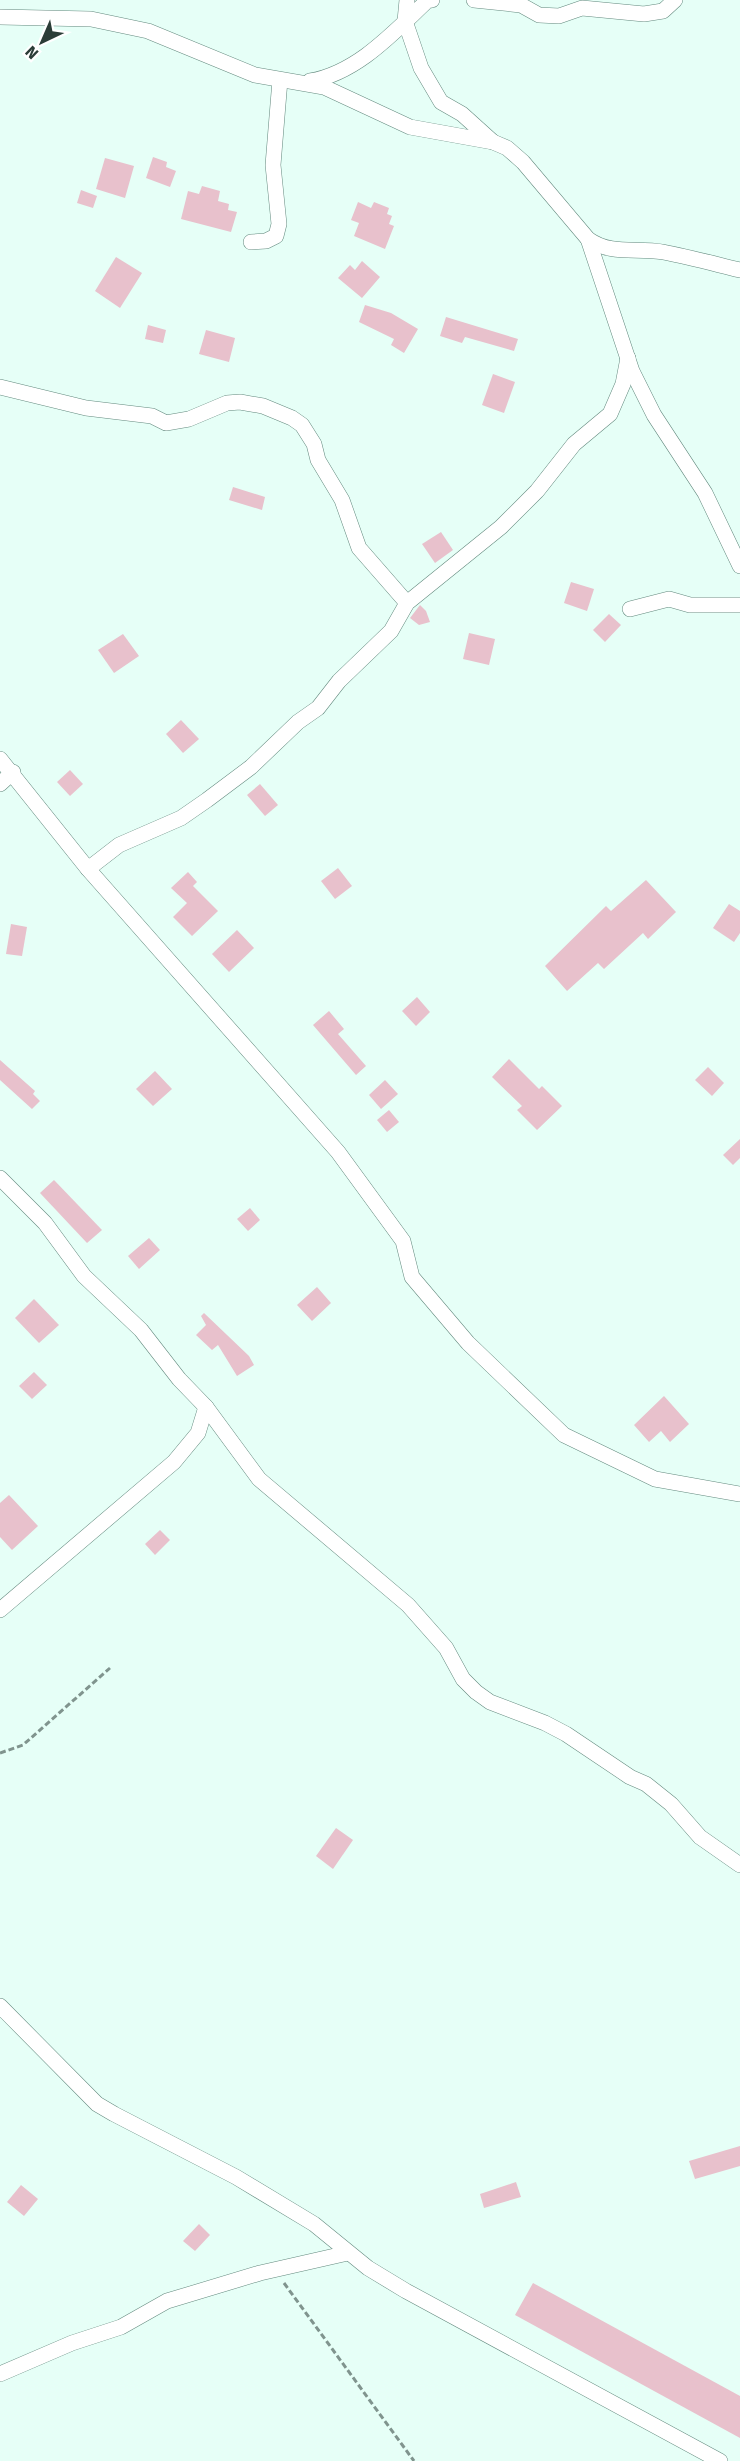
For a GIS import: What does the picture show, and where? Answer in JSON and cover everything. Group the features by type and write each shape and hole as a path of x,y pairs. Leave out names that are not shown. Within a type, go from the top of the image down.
{"street":[{"path":"407,0 405,21 421,69 441,102 462,114 493,142"},
{"path":"304,82 331,77 382,43 427,1 432,0"},
{"path":"474,0 521,5 539,15 559,16 582,8 644,14 663,11 675,0"},
{"path":"0,17 111,22 148,31 228,67 280,80 324,87 410,127 493,142 507,148 524,162 588,239 607,250 661,251 740,270"},
{"path":"251,242 266,241 276,236 279,224 273,165 280,80"},
{"path":"588,239 628,358 654,415 705,493 740,566"},
{"path":"88,869 119,844 180,818 251,767 298,722 318,708 339,681 391,631 407,603 501,527 537,491 574,444 610,414 623,384 628,358"},
{"path":"0,387 86,408 152,416 166,423 189,419 227,404 240,402 252,402 292,418 302,425 314,444 318,459 342,500 359,548 407,603"},
{"path":"630,609 669,598 690,606 740,605"},
{"path":"0,759 13,772 88,869 338,1152 403,1241 412,1277 468,1343 564,1435 655,1479 740,1494"},
{"path":"0,784 13,772"},
{"path":"0,1178 24,1199 84,1276 141,1330 179,1379 206,1407 259,1479 408,1605 446,1648 463,1679 476,1692 490,1702 545,1723 566,1734 630,1777 646,1784 664,1798 700,1837 740,1865"},
{"path":"0,1610 174,1462 198,1433 206,1407"},
{"path":"0,2006 97,2104 236,2177 304,2218 348,2253 406,2291 720,2461"},
{"path":"0,2374 72,2343 121,2327 167,2301 274,2270 348,2253"}],"path":[{"path":"0,1753 23,1745 110,1668"},
{"path":"274,2270 414,2461"}],"building":[{"path":"153,157 167,162 166,167 176,171 170,187 146,178"},
{"path":"105,158 134,166 125,198 96,189"},
{"path":"202,186 220,191 218,201 229,204 228,210 237,212 231,232 181,219 188,191 199,194"},
{"path":"81,190 97,196 93,208 77,203"},
{"path":"358,202 371,208 374,202 389,208 387,214 392,216 389,224 394,226 385,249 354,236 359,223 351,220"},
{"path":"116,257 142,273 120,308 95,291"},
{"path":"362,261 380,277 362,298 338,278 350,265 355,270"},
{"path":"365,305 391,313 418,329 404,353 391,345 394,339 359,322"},
{"path":"446,317 518,339 514,351 465,337 462,343 440,336"},
{"path":"148,325 166,330 163,343 145,339"},
{"path":"206,330 235,338 229,362 199,354"},
{"path":"493,374 515,382 504,413 482,405"},
{"path":"233,487 265,497 262,510 229,500"},
{"path":"441,532 453,550 435,563 422,544"},
{"path":"571,582 594,589 587,611 564,603"},
{"path":"420,605 426,611 430,622 419,625 410,618"},
{"path":"609,614 621,625 605,642 593,630"},
{"path":"469,633 495,639 489,665 463,659"},
{"path":"123,634 139,656 114,673 98,650"},
{"path":"181,720 199,739 183,753 166,734"},
{"path":"70,770 83,784 70,796 57,782"},
{"path":"260,784 278,805 265,816 247,795"},
{"path":"338,868 352,886 335,899 321,881"},
{"path":"188,872 197,882 193,886 218,911 192,936 173,917 187,903 171,888"},
{"path":"646,880 676,912 648,939 643,933 604,969 598,963 567,991 545,966 606,906 611,911"},
{"path":"729,904 740,911 740,933 734,942 713,928"},
{"path":"11,924 27,927 22,956 6,954"},
{"path":"237,930 254,948 229,972 212,954"},
{"path":"417,997 430,1012 416,1026 402,1011"},
{"path":"329,1011 344,1029 338,1034 366,1066 356,1075 313,1025"},
{"path":"509,1059 539,1089 542,1086 562,1106 537,1130 517,1110 522,1106 492,1077"},
{"path":"0,1060 35,1091 33,1094 40,1101 32,1109 0,1080"},
{"path":"708,1067 724,1083 712,1096 695,1080"},
{"path":"155,1071 172,1089 153,1106 136,1089"},
{"path":"385,1080 398,1094 381,1109 369,1095"},
{"path":"389,1110 399,1122 387,1132 377,1120"},
{"path":"740,1139 740,1158 733,1165 723,1155"},
{"path":"54,1180 102,1230 87,1243 40,1193"},
{"path":"250,1208 260,1220 248,1231 237,1219"},
{"path":"149,1238 160,1250 139,1269 128,1256"},
{"path":"317,1287 331,1303 312,1321 297,1305"},
{"path":"34,1299 59,1325 39,1343 15,1318"},
{"path":"204,1313 249,1356 254,1365 237,1376 218,1345 212,1350 196,1335 206,1325 201,1316"},
{"path":"34,1372 47,1385 32,1399 19,1386"},
{"path":"664,1396 689,1424 670,1442 661,1431 649,1442 634,1425"},
{"path":"9,1495 38,1526 12,1550 0,1537 0,1503"},
{"path":"160,1530 170,1540 155,1555 145,1544"},
{"path":"336,1828 353,1840 333,1869 316,1856"},
{"path":"740,2146 740,2166 695,2179 689,2161"},
{"path":"516,2182 521,2197 484,2208 480,2194"},
{"path":"21,2185 38,2199 24,2216 7,2202"},
{"path":"199,2224 210,2235 195,2251 183,2241"},
{"path":"533,2283 740,2396 740,2438 515,2315"}]}
